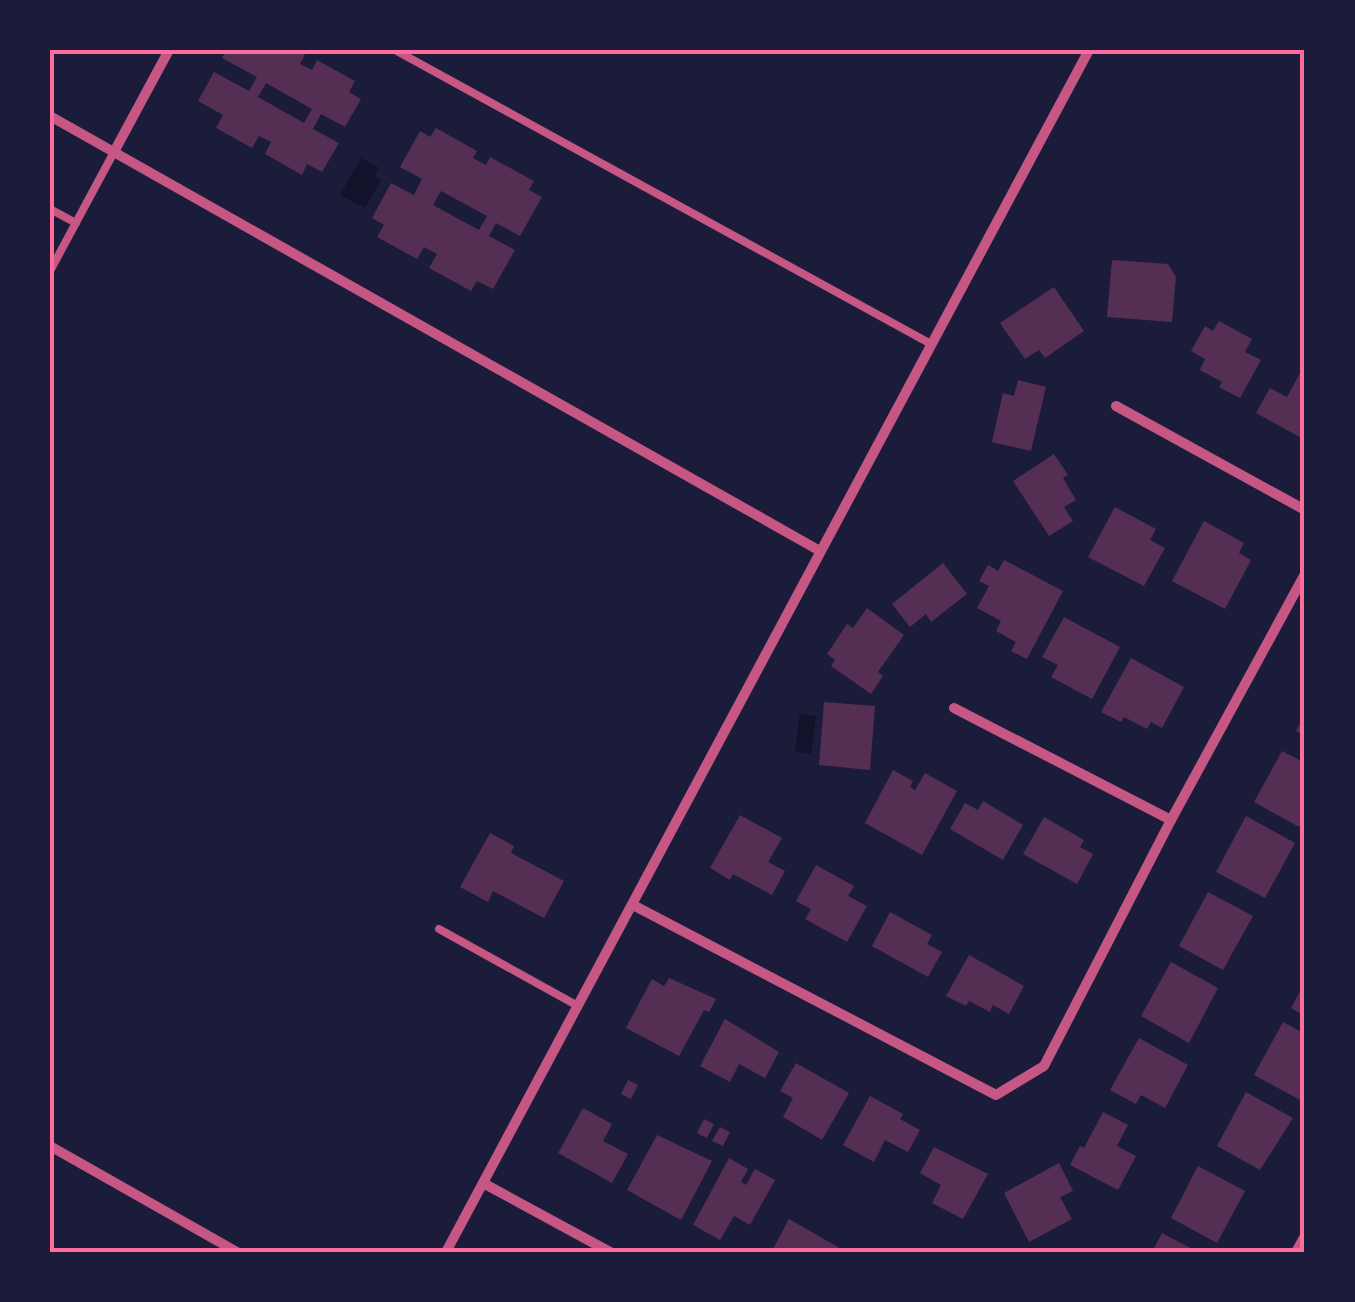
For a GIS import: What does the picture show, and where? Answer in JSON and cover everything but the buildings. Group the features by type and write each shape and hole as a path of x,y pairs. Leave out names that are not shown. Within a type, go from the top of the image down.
{"street":[{"path":"114,152 169,50"},
{"path":"446,1252 1089,50"},
{"path":"50,116 820,552"},
{"path":"1116,406 1305,510"},
{"path":"633,905 996,1094 1044,1066 1171,820 1305,574"},
{"path":"954,708 1171,820"},
{"path":"50,1146 237,1252"},
{"path":"483,1183 610,1252"},
{"path":"1296,1252 1305,1236"}],"lane":[{"path":"395,50 931,344"},
{"path":"50,271 114,152"},
{"path":"50,208 76,223"},
{"path":"439,929 578,1006"}],"shaded area":[{"path":"361,158 379,168 375,176 381,180 365,208 340,195"},
{"path":"800,714 816,716 811,754 795,752"}]}
